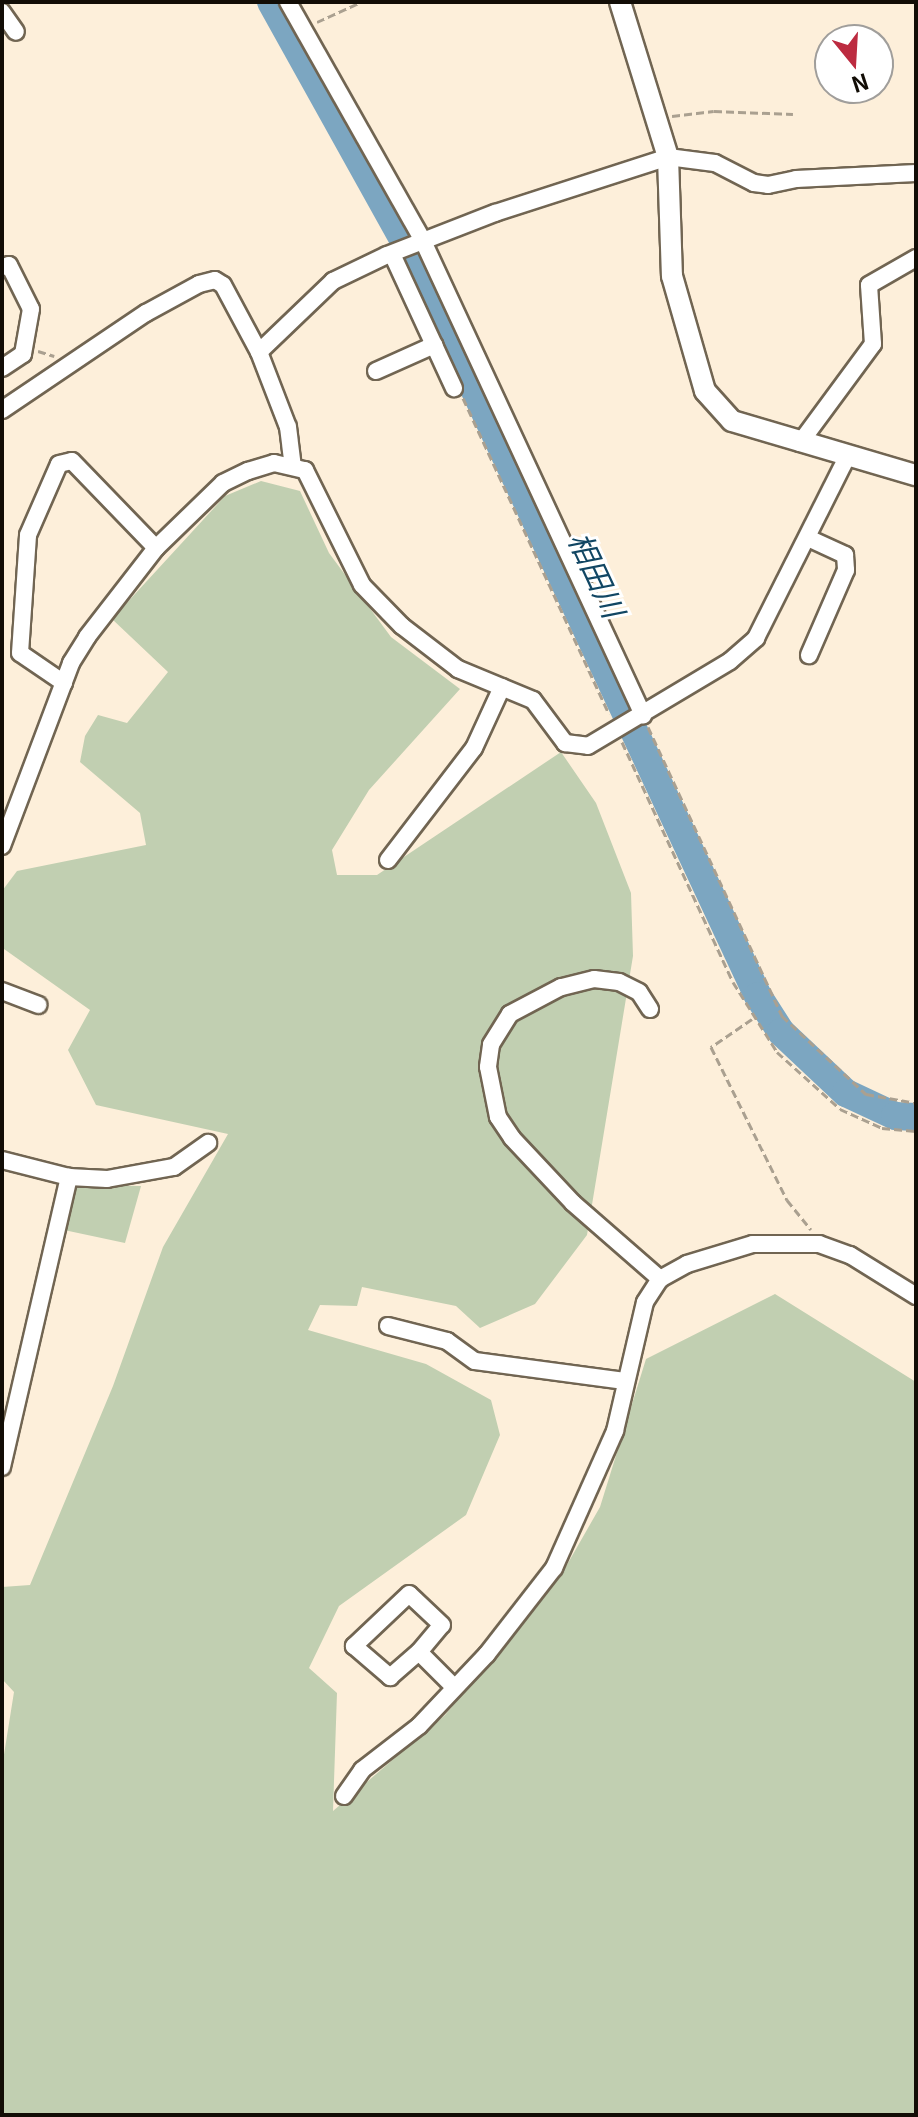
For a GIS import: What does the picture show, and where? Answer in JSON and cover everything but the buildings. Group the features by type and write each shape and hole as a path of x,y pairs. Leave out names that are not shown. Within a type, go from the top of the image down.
{"street":[{"path":"288,2 421,242 641,716"},
{"path":"620,2 668,157 672,276 705,391 732,421 916,475"},
{"path":"2,12 16,32"},
{"path":"259,352 333,281 421,242 668,157 715,163 768,185 796,179 916,173"},
{"path":"395,252 454,388"},
{"path":"800,443 873,344 869,285 916,258"},
{"path":"2,267 9,265 31,309 23,349 2,368"},
{"path":"2,410 146,313 215,280 223,285 259,352 288,427 293,466"},
{"path":"376,371 434,345"},
{"path":"2,846 7,818 64,683 87,637 156,548 223,483 274,463 293,466 314,481 362,585 402,626 458,669 533,700 565,743 588,746 641,716 756,638 847,457"},
{"path":"64,683 20,653 28,535 59,464 72,461 156,548"},
{"path":"808,538 845,555 846,570 809,655"},
{"path":"388,860 474,748 502,687"},
{"path":"650,1009 639,992 619,982 594,979 561,987 510,1014 491,1045 488,1067 498,1117 512,1138 573,1203 660,1279"},
{"path":"2,991 38,1005"},
{"path":"2,1160 69,1177 107,1179 158,1172 208,1143"},
{"path":"2,1467 69,1177"},
{"path":"344,1796 362,1770 419,1726 487,1654 554,1568 615,1431 645,1302 660,1279 687,1264 753,1244 816,1244 850,1255 916,1296"},
{"path":"388,1326 447,1341 475,1361 625,1381"},
{"path":"409,1594 442,1625 419,1652 390,1677 354,1646 409,1594"},
{"path":"419,1652 454,1687"}],"path":[{"path":"303,28 361,2"},
{"path":"657,122 714,111 793,114"},
{"path":"23,349 76,363"},
{"path":"454,388 466,401 752,1019 777,1052 840,1109 882,1128 916,1131"},
{"path":"641,716 782,1016 813,1050 866,1094 916,1103"},
{"path":"752,1019 711,1047 787,1200 810,1226 816,1244"}],"green space":[{"path":"261,481 300,491 329,553 391,637 460,689 369,790 332,850 337,875 377,875 561,752 596,803 631,893 633,956 587,1235 535,1304 480,1328 456,1306 362,1287 357,1306 320,1305 308,1330 426,1364 491,1400 500,1435 466,1515 339,1606 309,1668 337,1693 333,1811 445,1715 564,1570 600,1507 646,1359 775,1294 916,1382 916,2115 2,2115 2,1767 14,1692 2,1679 2,1587 30,1585 113,1386 163,1247 228,1134 96,1105 68,1050 90,1010 4,949 2,891 17,871 146,845 140,813 80,762 85,736 98,715 127,723 168,672 112,619 225,496"},
{"path":"76,1185 141,1186 125,1243 64,1230"}],"waterway":[{"name":"相田川","path":"271,2 411,254 758,996 781,1032 846,1093 895,1116 916,1117"}]}
